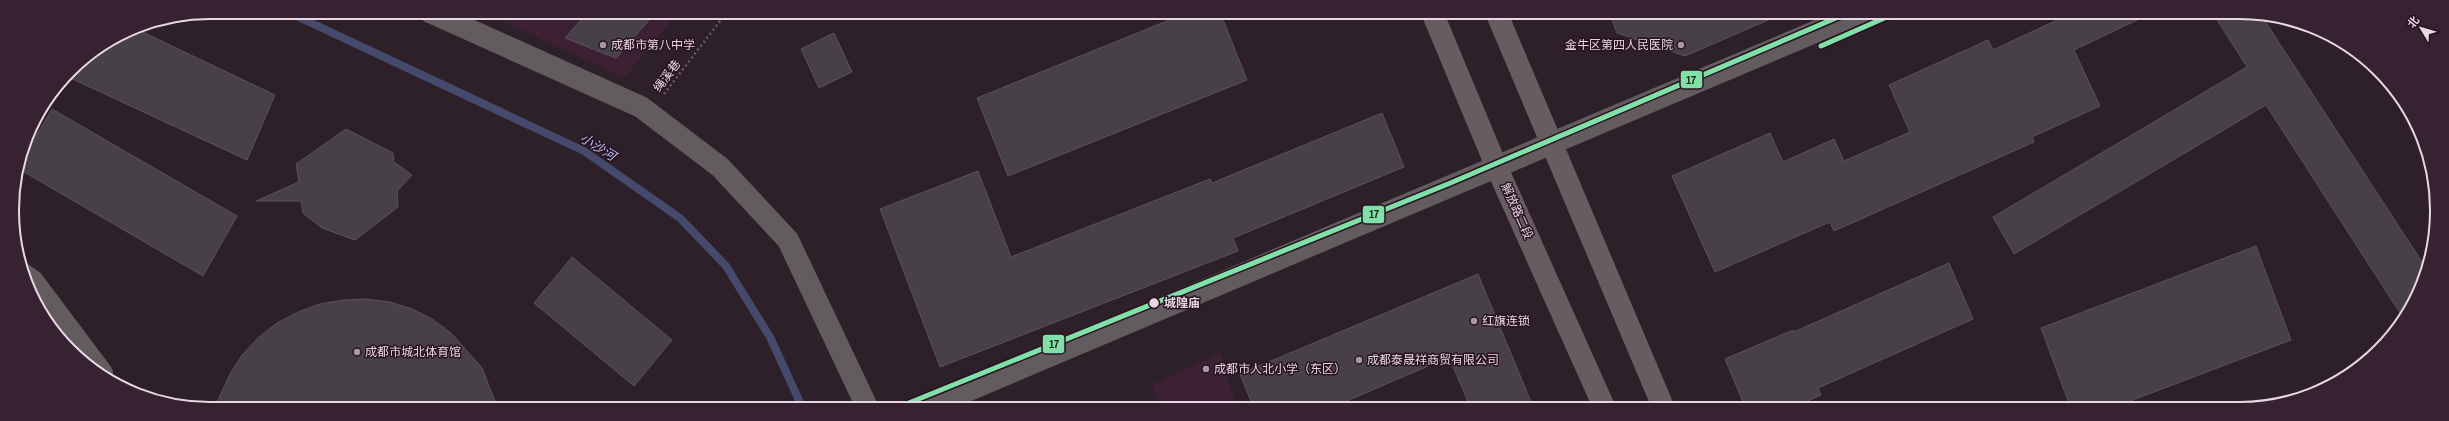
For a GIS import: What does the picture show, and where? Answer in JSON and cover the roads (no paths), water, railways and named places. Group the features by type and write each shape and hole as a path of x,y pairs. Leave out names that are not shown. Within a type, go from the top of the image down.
{"main road":[{"name":"解放路二段","path":"1435,19 1497,168 1602,402"},
{"path":"1499,19 1661,402"}],"street":[{"path":"446,19 641,107 720,167 788,240 865,402"},
{"path":"941,402 1497,168 1550,142 1845,19"},
{"path":"33,281 95,363"}],"waterway":[{"name":"小沙河","path":"303,19 584,151 680,218 726,266 770,337 800,402"}],"place":[{"name":"成都市第八中学","path":"603,45"},
{"name":"金牛区第四人民医院","path":"1681,45"},
{"name":"城隍庙","path":"1154,303"},
{"name":"红旗连锁","path":"1474,321"},
{"name":"成都市城北体育馆","path":"357,352"},
{"name":"成都泰晟祥商贸有限公司","path":"1359,360"},
{"name":"成都市人北小学（东区）","path":"1206,369"}]}
